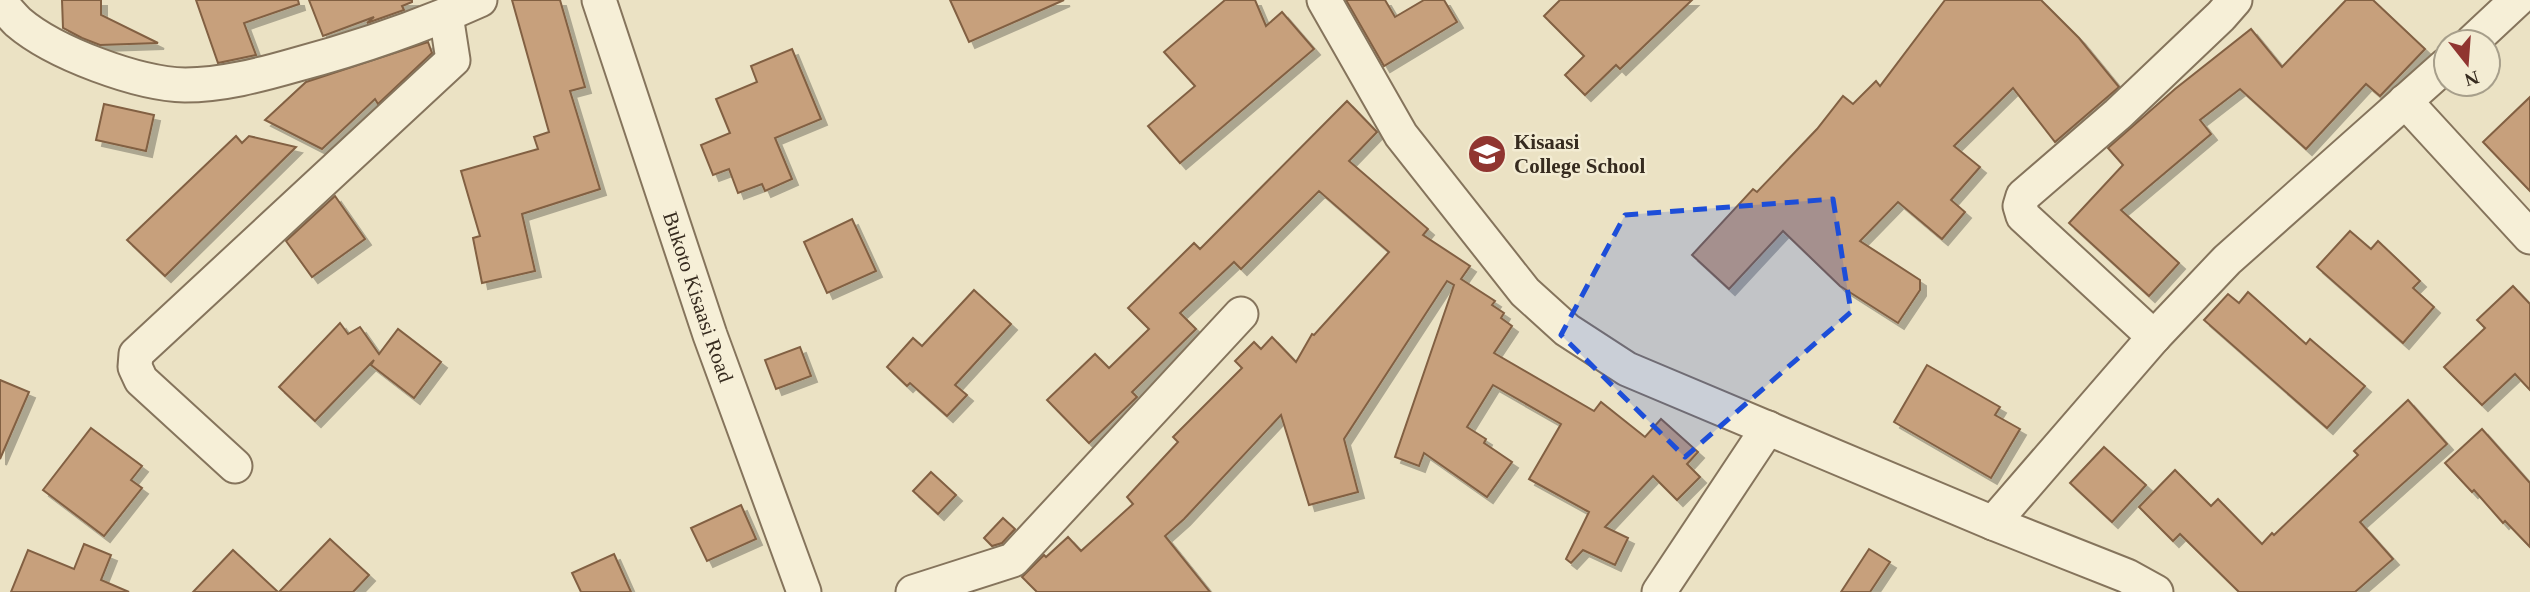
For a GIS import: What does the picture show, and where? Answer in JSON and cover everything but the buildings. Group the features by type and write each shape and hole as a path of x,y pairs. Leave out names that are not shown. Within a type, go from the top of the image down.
{"street":[{"path":"0,2 18,21 65,51 150,81 184,85 261,74 359,48 481,0"},
{"name":"Bukoto Kisaasi Road","path":"600,0 710,335 804,592"},
{"path":"1324,0 1401,135 1525,292 1567,330 1627,369 1993,523 2127,576 2156,592"},
{"path":"2154,337 2023,216 2023,196 2118,114 2235,0"},
{"path":"2487,28 2517,0"},
{"path":"235,467 141,380 135,367 136,354 453,61 446,15"},
{"path":"1993,523 2154,337 2227,260 2432,77"},
{"path":"2405,101 2530,237"},
{"path":"913,592 1013,560 1241,314"},
{"path":"1659,592 1768,428"}],"highlighted area":[{"path":"1833,199 1851,312 1685,457 1561,335 1625,215"}],"place":[{"name":"Kisaasi College School","path":"1487,154"}]}
